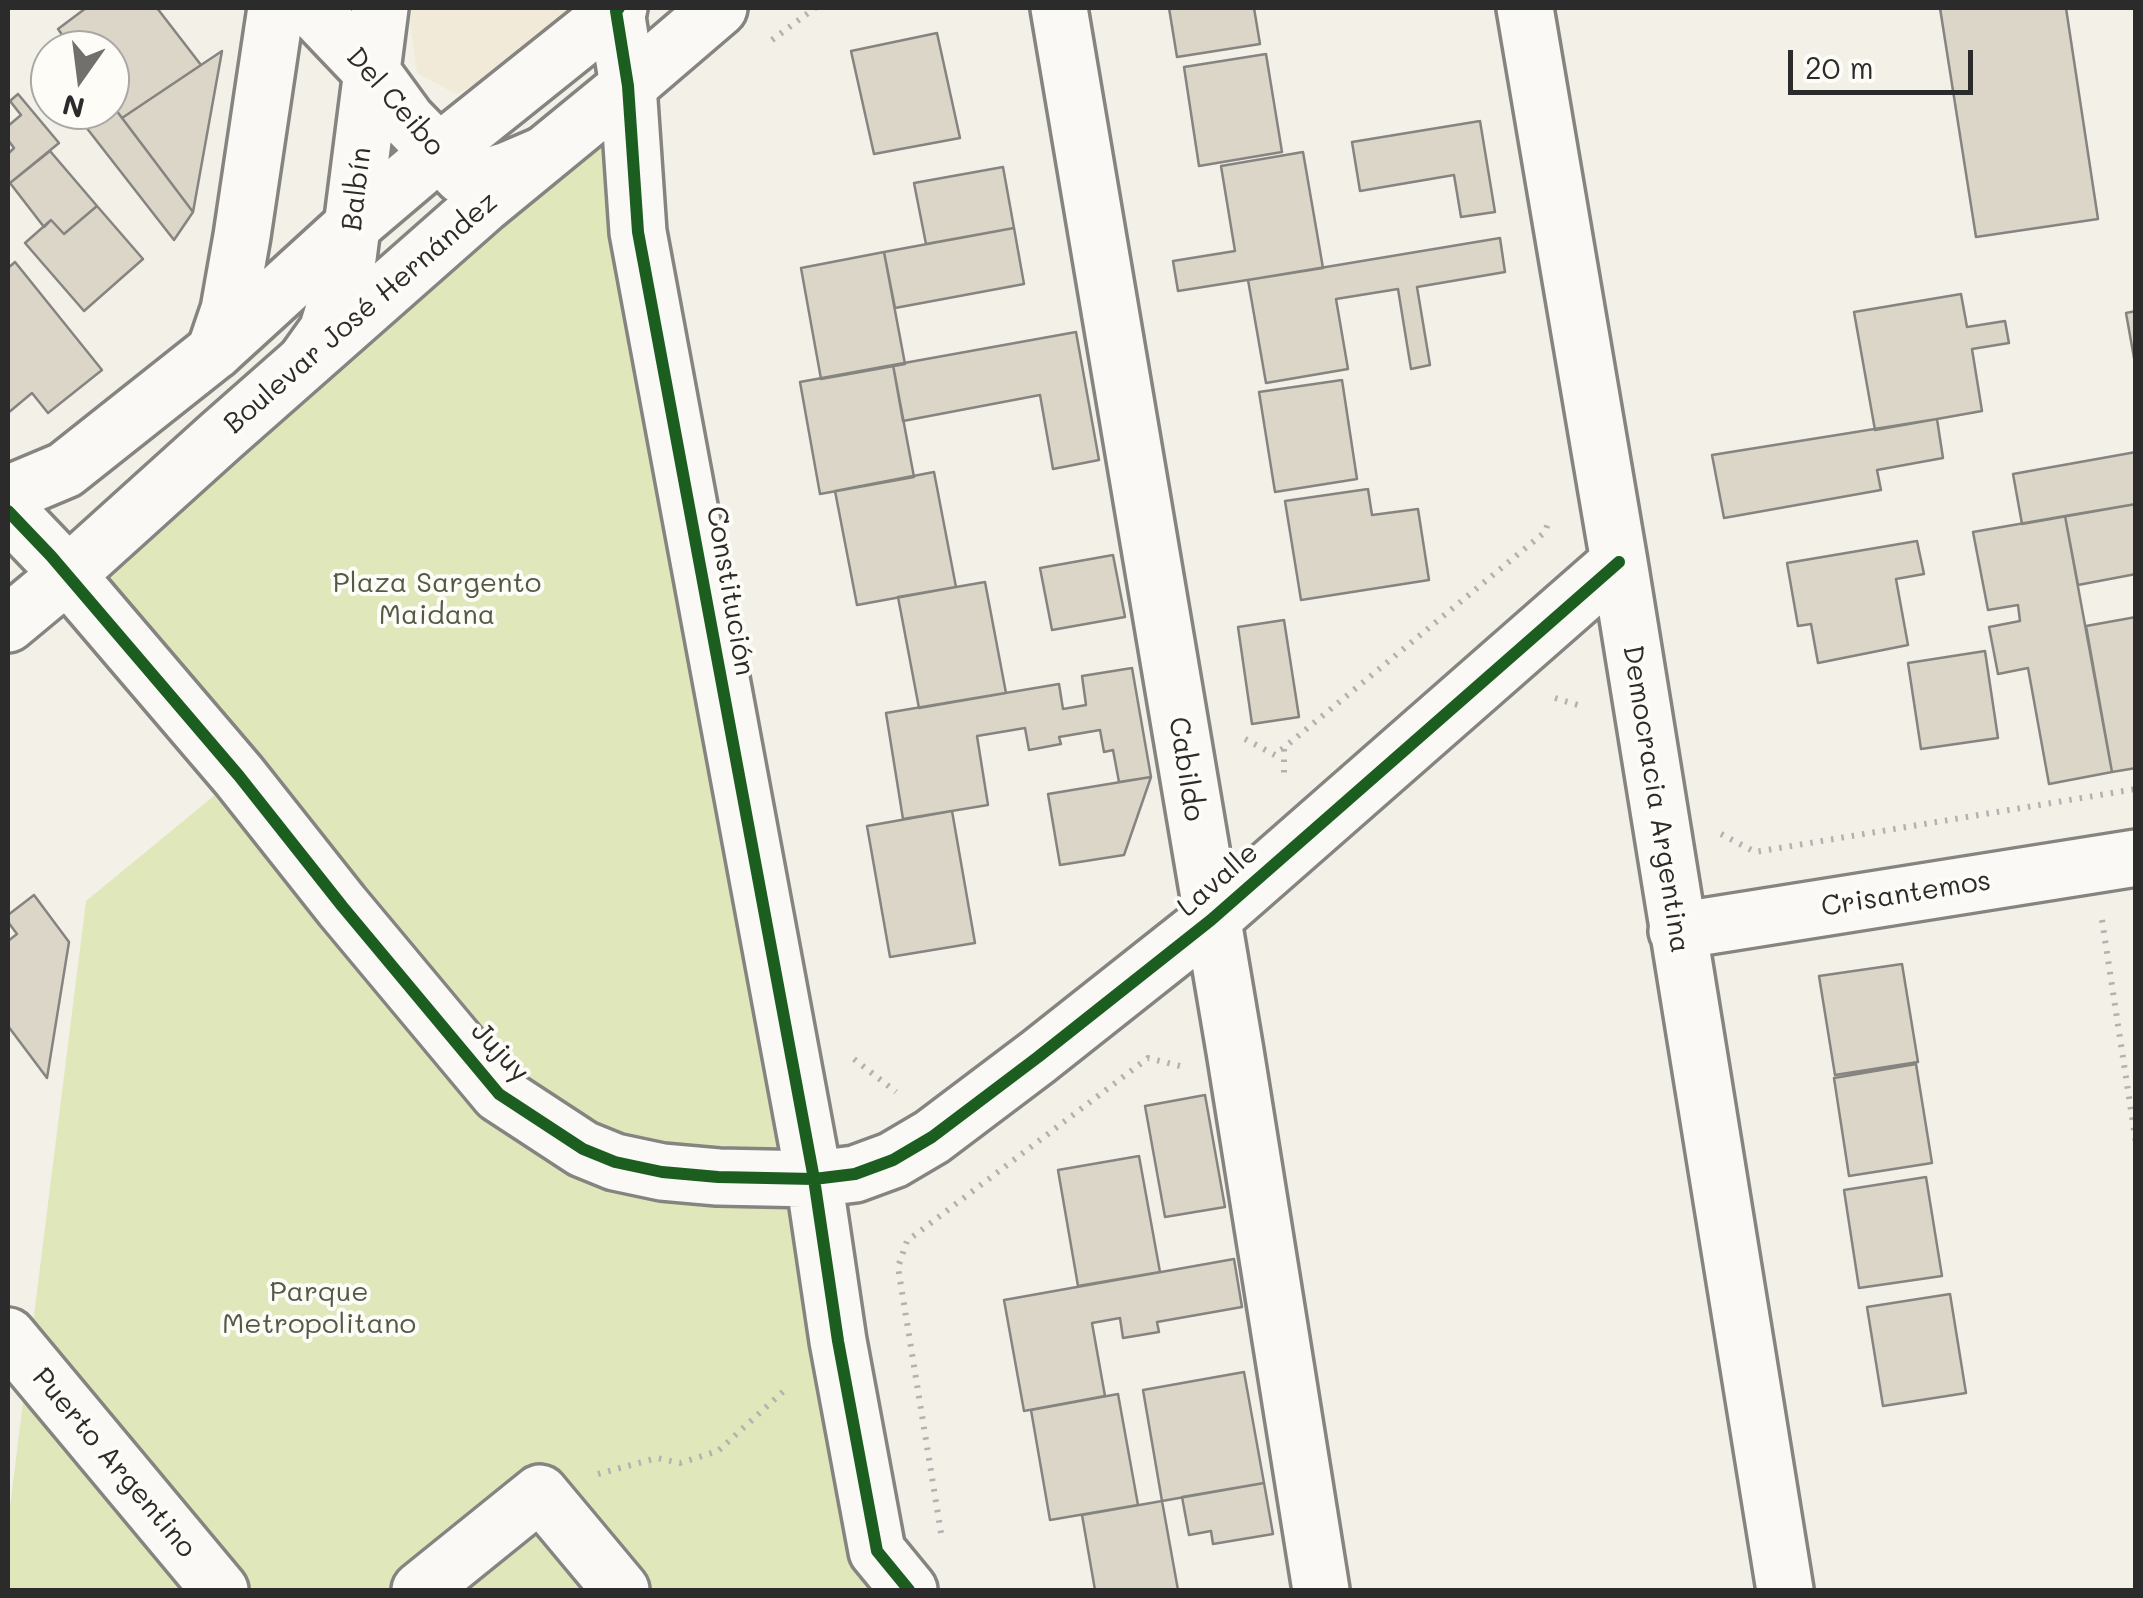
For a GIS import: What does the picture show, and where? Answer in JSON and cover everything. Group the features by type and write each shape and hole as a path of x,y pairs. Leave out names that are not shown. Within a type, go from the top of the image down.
{"street":[{"path":"215,352 229,310 276,8"},
{"name":"Del Ceibo","path":"311,8 372,72 406,120 462,176 478,178 544,155"},
{"name":"Balbín","path":"305,361 327,332 348,266 380,8"},
{"name":"Boulevar José Hernández","path":"8,624 67,576 482,205 719,8"},
{"name":"Cabildo","path":"1059,8 1322,1590"},
{"name":"Democracia Argentina","path":"1525,8 1785,1590"},
{"path":"8,494 65,470 215,352 438,152 618,9"},
{"name":"Constitución","path":"618,9 628,86 638,232 814,1179"},
{"name":"Jujuy","path":"8,511 239,776 499,1094 584,1149 616,1162 662,1172 718,1177 814,1179"},
{"name":"Lavalle","path":"814,1179 855,1174 893,1160 932,1137 1038,1057 1211,920 1619,562"},
{"name":"Crisantemos","path":"1677,931 2135,859"},
{"path":"814,1179 838,1341 878,1551 908,1590"},
{"name":"Puerto Argentino","path":"8,1336 220,1590"},
{"path":"420,1590 540,1492 621,1590"}],"path":[{"path":"770,42 815,8"},
{"path":"1243,738 1274,755 1545,532"},
{"path":"1542,694 1593,710"},
{"path":"1714,830 1755,852 2136,788"},
{"path":"2100,902 2136,1143"},
{"path":"846,1053 898,1094 906,1087"},
{"path":"940,1533 898,1267 907,1242 1148,1058 1194,1069"},
{"path":"540,1492 657,1458 680,1463 718,1451 838,1341"}],"shaded area":[{"path":"412,8 589,8 522,63 456,94 417,73 410,23"}],"green space":[{"path":"628,86 909,1590 8,1590 8,1522 86,901 238,776 67,575"}],"building":[{"path":"86,8 157,8 201,65 130,113 130,30 58,29"},
{"path":"1169,8 1254,8 1260,44 1177,57"},
{"path":"1940,8 2066,8 2098,219 1976,237"},
{"path":"937,33 960,138 874,154 851,51"},
{"path":"222,51 193,212 130,129 130,113"},
{"path":"1266,54 1282,152 1199,166 1184,67"},
{"path":"18,94 30,108 30,130 48,130 59,143 10,183 8,154 14,148 8,140 8,126 21,115 10,101"},
{"path":"1480,121 1495,212 1461,217 1454,175 1360,191 1352,142"},
{"path":"130,129 193,212 174,240 88,130"},
{"path":"50,151 97,206 64,234 51,220 44,227 10,183"},
{"path":"1303,152 1323,268 1178,291 1173,261 1235,251 1221,166"},
{"path":"1003,167 1014,228 926,244 914,183"},
{"path":"97,206 143,259 84,311 25,243 51,220 64,234"},
{"path":"1014,228 1024,284 895,308 884,252"},
{"path":"1500,238 1505,272 1417,287 1430,365 1411,369 1398,289 1336,299 1348,369 1266,383 1248,280"},
{"path":"884,252 905,364 821,379 801,268"},
{"path":"15,262 102,370 48,413 32,393 8,413 8,268"},
{"path":"1961,294 1967,327 2005,321 2009,343 1972,349 1982,411 1875,430 1854,312"},
{"path":"2136,311 2136,369 2126,313"},
{"path":"1076,332 1099,460 1053,469 1040,395 903,421 893,365"},
{"path":"893,365 914,477 820,494 800,382"},
{"path":"1342,380 1357,479 1275,492 1259,392"},
{"path":"1937,419 1943,458 1877,470 1881,490 1724,518 1712,455"},
{"path":"2136,452 2136,504 2022,524 2013,474"},
{"path":"934,472 956,587 857,605 835,491"},
{"path":"1368,489 1372,515 1418,509 1429,580 1301,600 1285,501"},
{"path":"2136,504 2136,574 2078,585 2065,516"},
{"path":"2065,516 2112,772 2049,784 2028,668 1998,674 1989,627 2020,621 2018,605 1988,610 1973,532"},
{"path":"1917,541 1924,574 1896,579 1908,645 1818,663 1811,624 1798,626 1787,563"},
{"path":"1113,555 1125,617 1052,630 1040,568"},
{"path":"985,582 1006,693 919,708 898,597"},
{"path":"2136,617 2136,768 2112,772 2086,626"},
{"path":"1284,620 1299,717 1252,724 1238,627"},
{"path":"1985,651 1998,738 1921,749 1908,663"},
{"path":"1132,668 1151,777 1119,782 1113,750 1104,752 1100,730 1059,737 1061,744 1029,750 1025,728 977,736 988,805 903,819 886,713 1059,684 1063,709 1086,705 1082,676"},
{"path":"1151,777 1124,855 1060,865 1048,794"},
{"path":"952,811 975,943 890,957 867,826"},
{"path":"34,895 69,942 47,1078 8,1026 8,941 17,934 8,915"},
{"path":"1902,964 1918,1062 1835,1075 1819,976"},
{"path":"1916,1064 1932,1163 1849,1176 1834,1078"},
{"path":"1205,1095 1225,1207 1165,1217 1145,1106"},
{"path":"1139,1156 1160,1272 1078,1286 1058,1170"},
{"path":"1926,1177 1942,1276 1859,1288 1844,1190"},
{"path":"1234,1259 1242,1307 1157,1322 1159,1332 1123,1338 1120,1318 1092,1323 1105,1396 1024,1411 1004,1300"},
{"path":"1950,1294 1966,1393 1883,1406 1867,1307"},
{"path":"1244,1372 1264,1483 1162,1501 1143,1390"},
{"path":"1118,1394 1138,1505 1050,1520 1031,1410"},
{"path":"1264,1483 1273,1534 1213,1544 1211,1531 1189,1535 1182,1497"},
{"path":"1162,1501 1178,1590 1095,1590 1082,1515"}],"cycle path":[{"path":"619,8 616,11 628,86 638,232 814,1179 838,1341 877,1551 909,1590"},
{"path":"8,511 239,776 499,1094 583,1149 615,1162 662,1172 718,1177 814,1179 855,1174 893,1160 932,1137 1211,920 1619,562"}],"park label":[{"name":"Plaza Sargento Maidana","path":"437,599"},
{"name":"Parque Metropolitano","path":"319,1308"}]}
